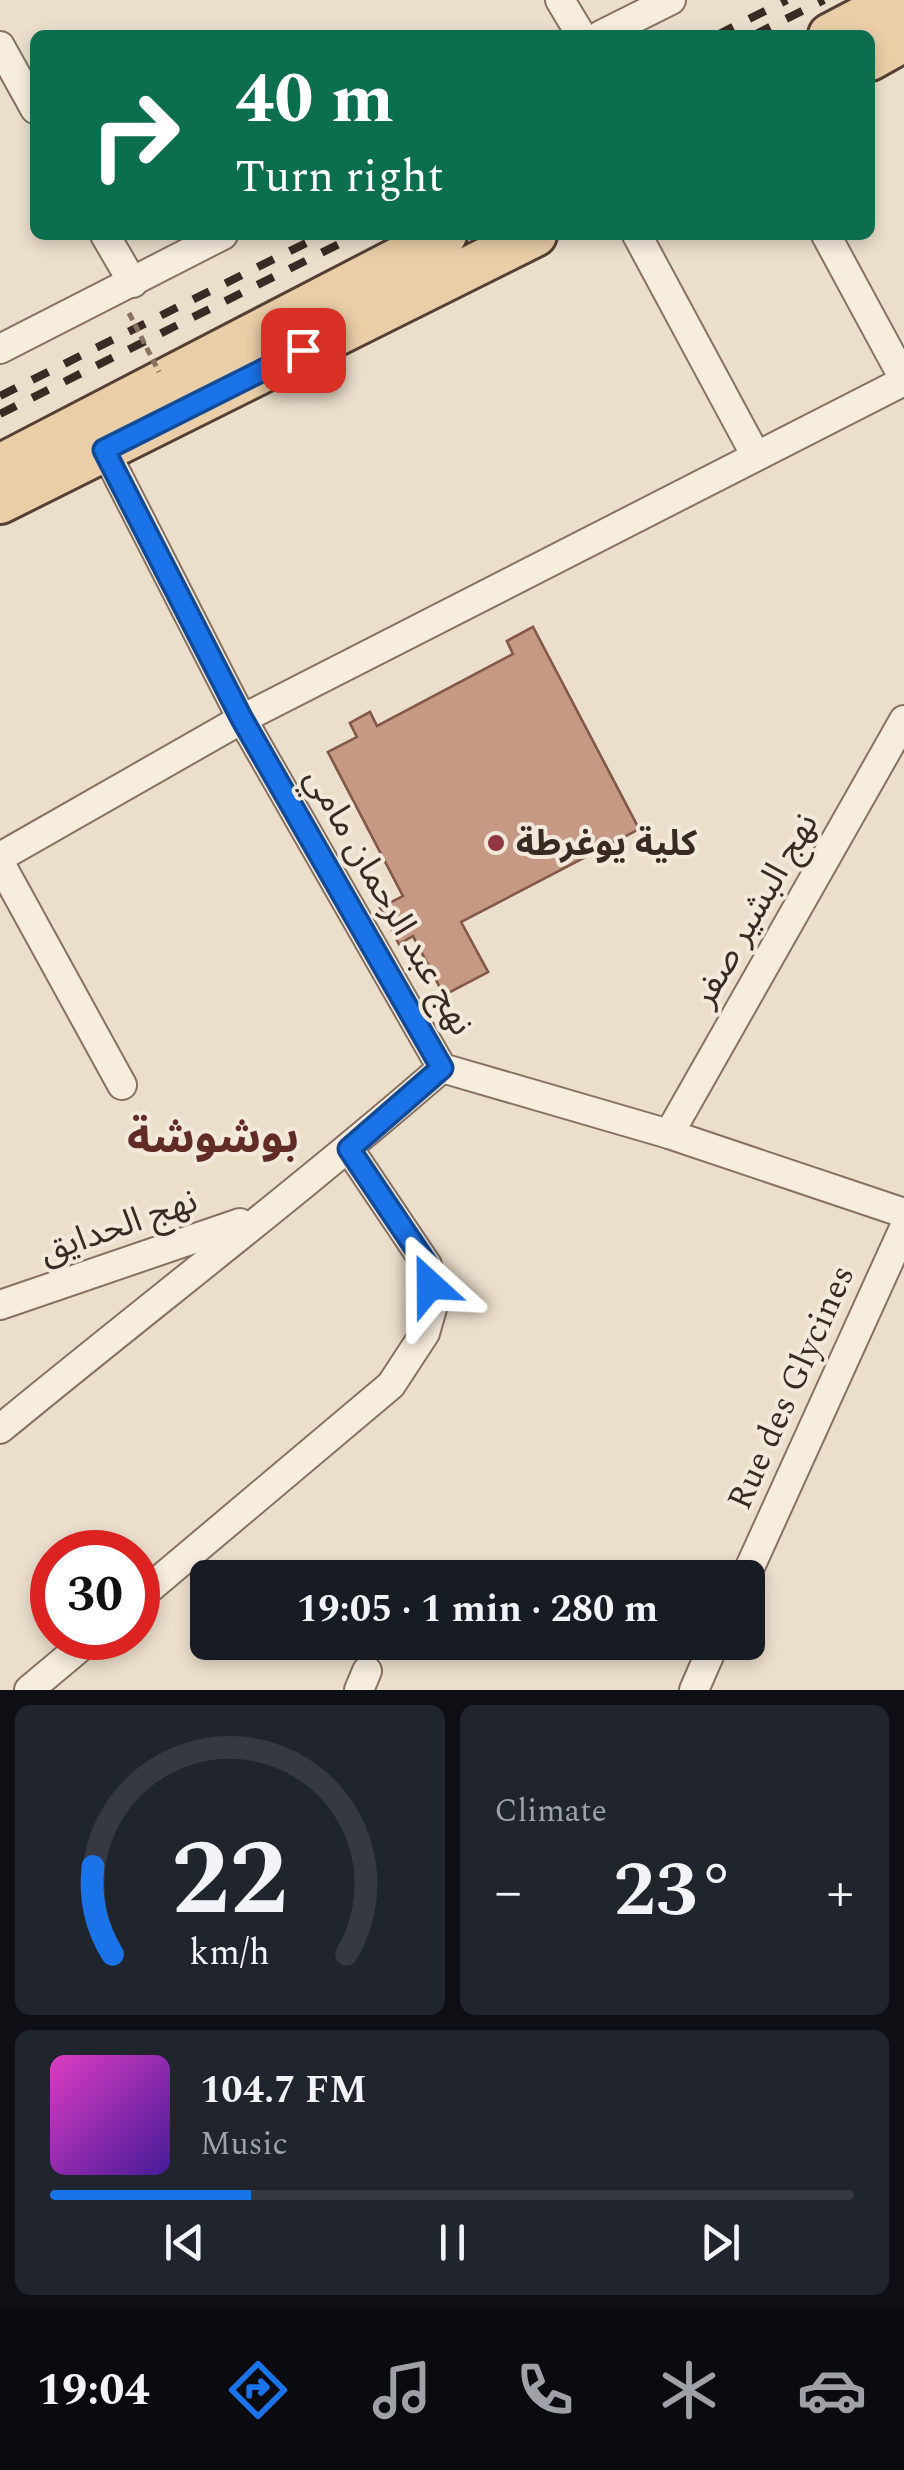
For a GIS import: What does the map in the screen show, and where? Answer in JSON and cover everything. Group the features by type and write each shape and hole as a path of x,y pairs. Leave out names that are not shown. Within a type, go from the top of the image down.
{"main road":[{"path":"840,30 897,0"},
{"path":"875,56 904,40"},
{"path":"0,466 435,240"},
{"path":"0,502 525,240"}],"street":[{"path":"560,0 578,30"},
{"path":"611,30 670,0"},
{"path":"0,46 30,101"},
{"path":"109,240 133,283"},
{"path":"0,349 213,240"},
{"path":"640,240 756,456"},
{"path":"122,1085 0,860 242,719 904,380 829,240"},
{"name":"نهج عبد الرحمان مامي","path":"104,450 242,719 442,1068 669,1134 904,1213"},
{"name":"نهج البشير صفر","path":"669,1134 904,720"},
{"path":"0,1429 260,1216 349,1149 442,1068"},
{"path":"160,1579 391,1385 425,1334 433,1305 427,1265 349,1149"},
{"name":"نهج الحدايق","path":"0,1305 260,1216"},
{"name":"Rue des Glycines","path":"753,1560 904,1228"},
{"path":"29,1690 65,1660"},
{"path":"694,1690 708,1660"}],"path":[{"path":"130,313 159,372"}],"building":[{"path":"533,627 639,829 461,922 488,972 444,995 413,936 399,944 380,908 403,896 328,752 357,737 350,723 370,712 377,726 513,654 507,641","holes":["543,703 595,803 456,876 404,777"]},
{"name":"كلية يوغرطة","path":"533,627 639,829 461,922 488,972 444,995 413,936 399,944 380,908 403,896 328,752 357,737 350,723 370,712 377,726 513,654 507,641"}],"railway":[{"path":"727,30 787,0"},
{"path":"764,30 824,0"},
{"path":"0,396 312,240"},
{"path":"0,414 347,240"}],"place":[{"name":"كلية يوغرطة","path":"496,843"}],"district":[{"name":"بوشوشة","path":"213,1136"}],"route":[{"path":"303,350 104,450 242,719 442,1068 349,1149 427,1265 430,1285"}]}
